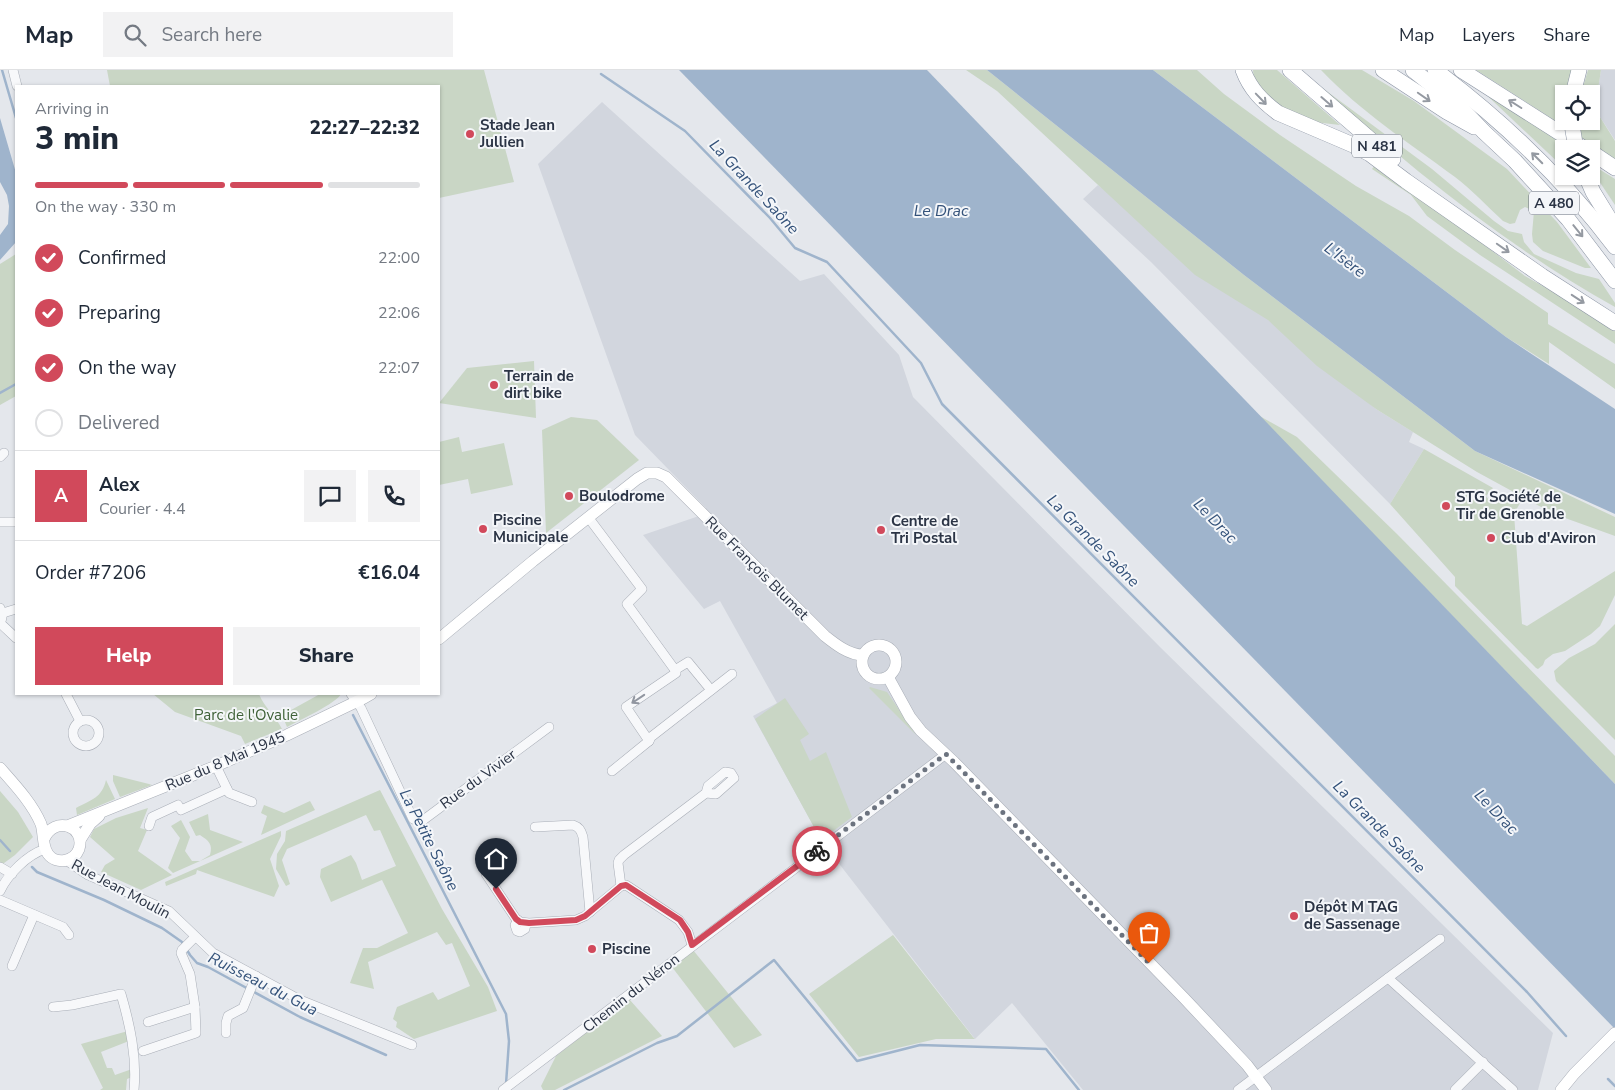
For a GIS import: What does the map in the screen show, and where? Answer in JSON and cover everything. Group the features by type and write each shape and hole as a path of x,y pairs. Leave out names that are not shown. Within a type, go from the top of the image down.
{"highway":[{"path":"1243,70 1252,89 1278,113 1370,154 1464,221"},
{"name":"N 481","path":"1290,70 1464,221 1542,276 1615,323"},
{"path":"1383,70 1447,112 1484,132"},
{"name":"A 480","path":"1413,70 1461,108 1515,161 1548,196 1591,247 1615,281"},
{"name":"A 480","path":"1435,70 1462,90 1517,137 1559,179 1615,247"},
{"path":"1461,70 1571,140"},
{"path":"1575,85 1578,70"},
{"path":"1600,158 1615,168"},
{"path":"1590,185 1615,228"}],"street":[{"path":"13,70 17,85"},
{"name":"Rue François Blumet","path":"588,517 647,473 656,473 666,477 825,636 836,645 856,655 862,655"},
{"path":"440,638 588,517 642,589 627,604 675,670"},
{"path":"0,522 15,522"},
{"path":"15,609 1,610 3,618 0,623 15,637"},
{"path":"881,645 889,647 895,656 894,670 888,677 877,680 866,674 862,666 862,655 869,647 881,645"},
{"path":"649,741 626,707 676,673 675,670 688,662 711,690"},
{"path":"612,771 649,741 651,737 732,674"},
{"path":"888,677 910,717 921,731 946,754 1190,1004 1256,1076 1266,1090"},
{"path":"67,695 80,721"},
{"name":"Rue du 8 Mai 1945","path":"63,826 105,811 288,735 353,698 366,695"},
{"name":"Rue du Vivier","path":"353,698 361,708 413,819 422,821 549,727"},
{"name":"Chemin du Néron","path":"506,1088 946,754"},
{"path":"216,766 229,792 252,802"},
{"path":"0,768 35,812 42,826 45,844 51,858 61,861 73,857 80,846 80,840 75,831 35,812"},
{"path":"149,826 152,817 178,805 180,810 227,789"},
{"path":"621,886 619,860 706,793"},
{"name":"Rue du 8 Mai 1945","path":"80,840 90,824 105,811"},
{"path":"535,827 573,825 581,831 590,912"},
{"path":"0,891 12,874 45,844 50,830 63,826"},
{"name":"Rue Jean Moulin","path":"66,860 93,877 169,911 213,953 253,984 300,1000 412,1045"},
{"path":"0,867 12,874"},
{"path":"486,874 522,921 576,920 590,912 621,886 626,885 680,920 688,932 692,945"},
{"path":"0,900 63,927 69,935"},
{"path":"12,966 34,915"},
{"path":"142,1051 196,1033 195,1006 190,974 181,953 195,937"},
{"path":"1238,1090 1440,939"},
{"path":"1388,978 1513,1090"},
{"path":"226,1033 228,1016 244,1008 253,984"},
{"path":"53,1007 72,1005 120,994 130,1025 136,1075 134,1090"},
{"path":"148,1022 195,1006"},
{"path":"1561,1090 1574,1074 1615,1033"},
{"path":"1455,1090 1483,1062"}],"shaded area":[{"path":"1601,70 1615,70 1615,140 1600,117 1599,85"},
{"path":"602,102 800,281 824,274 899,355 913,397 1160,647 1553,1033 1538,1090 1083,1090 1012,1003 975,1039 823,843 753,716 777,703 720,601 704,609 643,535 699,516 706,508 635,435 538,164"},
{"path":"1098,185 1241,297 1376,409 1413,432 1409,442 1424,449 1390,504 1151,262 1083,199"}],"green space":[{"name":"Stade Jean Jullien","path":"107,70 484,70 514,182 440,198 440,85 110,85"},
{"path":"966,70 987,70 1244,275 1475,451 1615,517 1615,536 1554,514 1477,472 1376,409 1317,366 1268,320 1195,275 997,91"},
{"path":"1153,70 1197,70 1224,94 1280,135 1356,186 1409,216 1455,250 1548,313 1548,324 1615,364 1615,389 1549,342 1549,364 1506,337"},
{"path":"1253,70 1277,70 1340,125 1305,121 1268,99 1254,80"},
{"path":"1321,70 1362,70 1414,101 1507,169 1557,222 1591,268 1585,268 1543,251 1533,242 1534,211 1525,207 1520,210 1515,223 1510,224 1503,221 1461,182 1352,100"},
{"path":"1476,70 1576,70 1573,85 1555,85 1555,121"},
{"path":"1588,70 1601,70 1599,85 1584,85"},
{"path":"1317,84 1432,169 1494,221 1508,231 1522,234 1524,242 1534,254 1576,273 1599,279 1615,303 1615,307 1535,258 1497,232 1423,175"},
{"path":"1477,86 1558,140 1555,140 1555,160"},
{"path":"1600,117 1615,141 1615,160 1600,150 1600,140 1585,140 1580,137 1580,130 1600,130"},
{"path":"1375,165 1436,208 1525,276 1615,327 1615,344 1480,255 1427,216 1411,195 1372,169"},
{"path":"1600,170 1615,179 1615,205 1600,182"},
{"path":"15,255 15,397 0,405 0,264"},
{"name":"Terrain de dirt bike","path":"534,361 536,418 440,403 467,368"},
{"path":"1258,415 1297,437 1397,534 1615,756 1615,784"},
{"name":"Boulodrome","path":"571,417 597,420 639,460 546,533 542,430"},
{"path":"459,437 462,452 504,443 513,485 471,494 468,479 440,485 440,442"},
{"path":"1424,449 1493,488 1486,496 1489,500 1499,492 1520,503 1514,514 1522,624 1527,626 1615,571 1615,595 1600,626 1565,651 1553,654 1545,660 1543,665 1538,669 1536,668 1455,586 1455,577 1390,504"},
{"path":"1615,624 1615,740 1556,681 1554,671 1569,658 1595,644"},
{"path":"869,688 887,692 916,735"},
{"name":"Parc de l'Ovalie","path":"154,695 260,695 282,729 245,744 241,736 175,712"},
{"name":"Parc de l'Ovalie","path":"318,695 340,695 325,707 287,727 282,715"},
{"path":"785,698 809,734 800,740 810,761 826,752 852,817 821,840 755,719"},
{"path":"113,775 152,785 120,797 113,781"},
{"path":"106,780 115,799 77,815 76,808 99,795"},
{"path":"380,790 442,909 488,987 497,1011 414,1039 396,1027 397,1022 393,1019 397,1007 433,992 438,1000 470,986 452,943 446,945 437,932 368,962 374,989 350,983 363,948 377,948 408,933 382,880 331,902 320,877 321,869 351,855 362,880 396,866 380,830 374,831 366,815 287,849 282,860 290,884 286,886 276,869 277,854 285,841 286,831"},
{"path":"0,791 18,812 33,837 15,855 0,866"},
{"path":"310,801 315,810 261,835 267,816 261,813 264,805 284,813"},
{"path":"148,808 140,828 147,830 138,851 172,875 141,890 101,872 105,865 115,859 90,837 94,829 116,818"},
{"path":"208,814 210,830 243,842 173,873 168,868 180,838 171,826 181,820 190,837 185,851 192,861 200,861 210,855 211,845 200,835 196,836 189,822"},
{"path":"281,831 281,836 270,859 279,886 274,897 197,870 196,874 166,886 165,882"},
{"path":"893,935 975,1039 936,1039 859,1057 809,994"},
{"path":"693,950 762,1035 734,1048 672,967"},
{"path":"629,999 662,1036 555,1090 543,1090 541,1086 556,1056"},
{"path":"128,1031 129,1041 101,1052 107,1068 112,1068 115,1075 132,1069 132,1077 127,1079 126,1090 100,1090 103,1088 81,1044"}],"water":[{"name":"Le Drac","path":"679,70 927,70 1615,784 1615,1029"},
{"name":"L'Isère","path":"987,70 1153,70 1506,337 1615,409 1615,514 1475,451 1244,275"},
{"path":"0,118 15,170 15,243 0,260 0,235 8,224 9,206 7,195 0,182"}],"waterway":[{"name":"La Petite Saône","path":"2,70 15,115"},
{"name":"La Grande Saône","path":"601,74 685,131 770,218 795,248 827,262 921,363 942,404 1527,992 1566,1036"},
{"name":"Ruisseau du Gua","path":"0,393 15,385"},
{"name":"La Petite Saône","path":"353,715 506,1014 509,1041 506,1084"},
{"name":"Ruisseau du Gua","path":"0,840 10,851"},
{"name":"Ruisseau du Gua","path":"32,867 37,872 104,900 162,928 182,942 197,963 208,967 300,1017 386,1055"},
{"path":"564,1090 657,1043 677,1036 774,960 857,1061 920,1045 1046,1049 1079,1090"},
{"name":"La Grande Saône","path":"1608,1079 1615,1086"}],"way so far":[{"path":"817,851 946,754 1149,963"}],"place":[{"name":"Stade Jean Jullien","path":"470,134"},
{"name":"Terrain de dirt bike","path":"494,385"},
{"name":"Boulodrome","path":"569,496"},
{"name":"STG Société de Tir de Grenoble","path":"1446,506"},
{"name":"Piscine Municipale","path":"483,529"},
{"name":"Centre de Tri Postal","path":"881,530"},
{"name":"Club d'Aviron","path":"1491,538"},
{"name":"Dépôt M TAG de Sassenage","path":"1294,916"},
{"name":"Piscine","path":"592,949"}],"route":[{"path":"496,889 516,919 520,922 529,923 576,920 585,916 621,886 626,885 680,920 688,932 692,945 817,851"}]}
